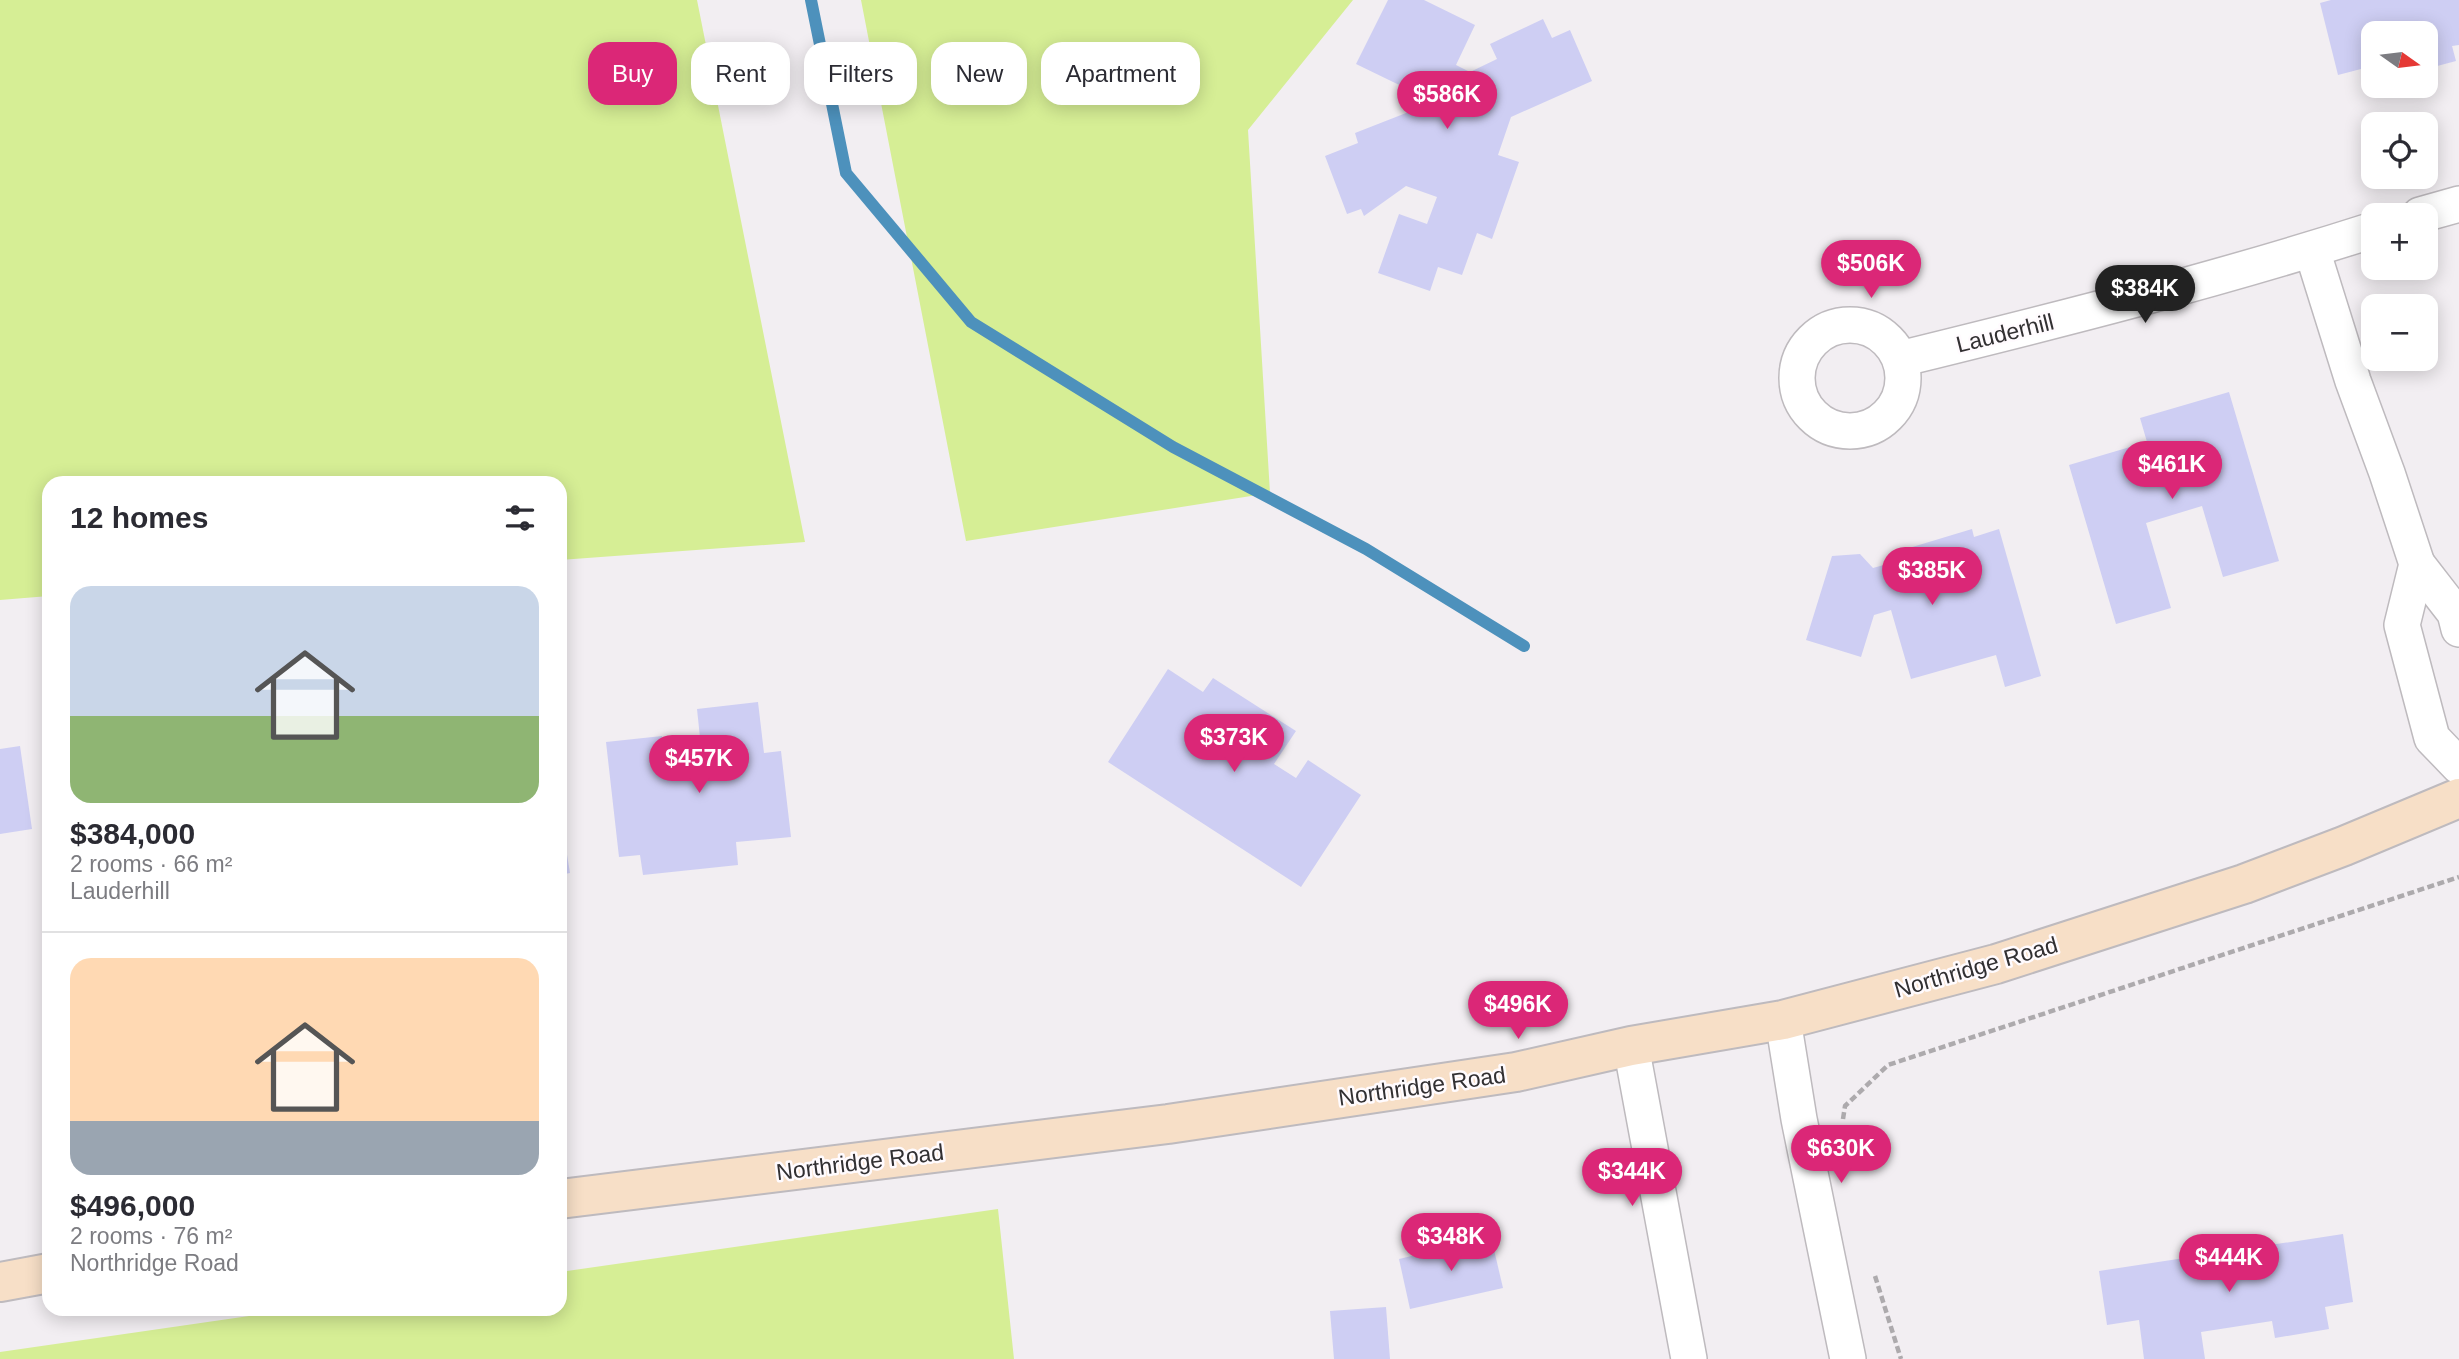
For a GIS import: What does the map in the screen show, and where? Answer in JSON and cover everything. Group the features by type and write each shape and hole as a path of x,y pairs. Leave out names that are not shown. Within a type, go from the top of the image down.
{"main road":[{"name":"Northridge Road","path":"567,1198 1168,1124 1516,1072 1631,1046 1783,1020 1996,964 2244,884 2459,798"},
{"path":"0,1282 42,1274"}],"street":[{"path":"2438,210 2459,204"},
{"name":"Lauderhill","path":"1900,359 2095,310 2361,234"},
{"path":"2312,250 2353,381 2417,564 2455,613 2459,629"},
{"path":"2417,564 2402,625 2432,738 2459,766"},
{"path":"1783,1020 1799,1119 1848,1359"},
{"path":"1631,1046 1689,1359"}],"path":[{"path":"1841,1131 1844,1106 1888,1065 2459,877"},
{"path":"1875,1274 1901,1359"}],"green space":[{"path":"0,0 697,0 705,42 691,42 691,105 718,105 805,542 567,559 567,476 42,476 42,597 0,600"},
{"path":"861,0 1353,0 1248,130 1270,493 966,541 881,105 917,105 917,42 869,42"},
{"path":"998,1209 1014,1359 0,1359 0,1352 249,1316 567,1316 567,1271"}],"building":[{"path":"1388,0 1424,0 1475,25 1456,65 1470,72 1497,59 1490,44 1543,19 1552,38 1570,30 1592,81 1511,117 1498,155 1519,162 1492,239 1477,233 1462,275 1438,267 1430,291 1378,273 1399,214 1427,224 1437,197 1406,186 1364,216 1361,209 1347,214 1325,156 1358,143 1355,133 1424,106 1424,97 1356,64"},
{"path":"2331,0 2459,0 2459,45 2452,46 2456,61 2438,66 2438,21 2361,21 2361,69 2338,75 2320,3"},
{"path":"2229,392 2279,561 2223,577 2202,506 2146,523 2171,608 2116,624 2069,465 2147,442 2140,418"},
{"path":"1972,529 1974,537 1999,529 2041,676 2005,687 1996,655 1911,679 1891,610 1874,615 1861,657 1806,640 1832,556 1860,554 1873,568 1912,557 1909,548"},
{"path":"1168,669 1203,692 1213,678 1296,731 1274,764 1296,778 1308,760 1361,795 1301,887 1108,762"},
{"path":"758,702 764,753 781,751 791,837 736,842 738,865 643,875 640,855 619,857 606,742 662,736 666,770 703,766 697,709"},
{"path":"20,746 32,829 0,834 0,749"},
{"path":"2343,1234 2353,1302 2325,1307 2329,1329 2275,1338 2272,1321 2201,1332 2205,1359 2144,1359 2139,1320 2107,1325 2099,1271"},
{"path":"1491,1237 1503,1288 1410,1309 1399,1259"},
{"path":"1386,1307 1390,1359 1334,1359 1330,1311"}],"waterway":[{"path":"811,0 846,173 971,322 1173,447 1366,549 1524,646"}]}
